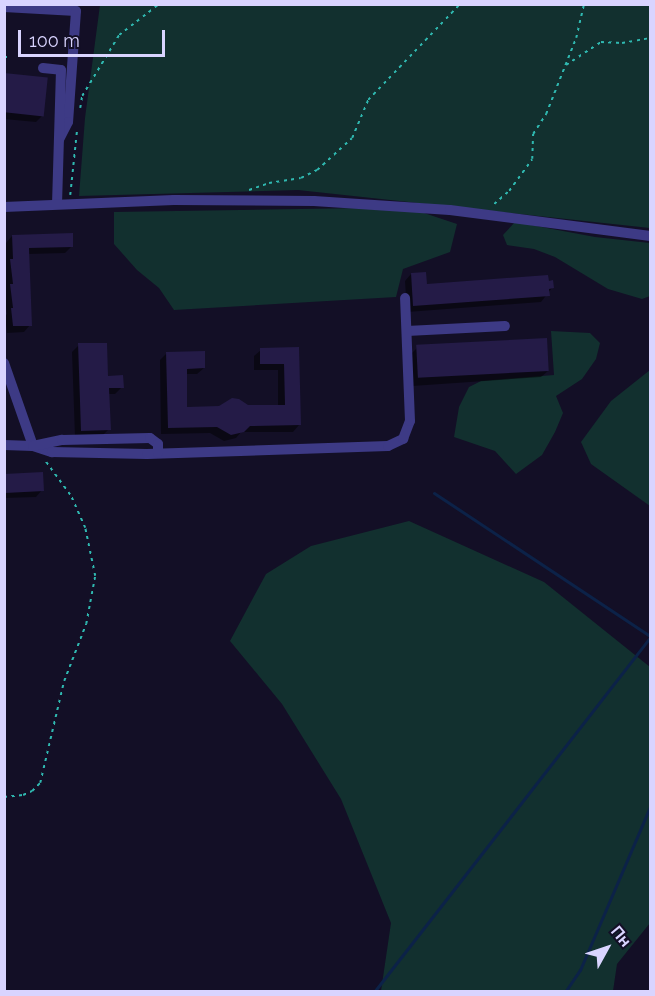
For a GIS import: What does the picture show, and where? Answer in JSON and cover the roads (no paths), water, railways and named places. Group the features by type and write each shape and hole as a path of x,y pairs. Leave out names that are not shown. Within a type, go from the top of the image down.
{"street":[{"path":"4,7 76,11 68,122 59,140"},
{"path":"43,68 60,70 57,204"},
{"path":"4,207 241,200 325,202 483,214 651,236"},
{"path":"33,446 52,452 158,453 388,446 403,439 410,421 405,298"},
{"path":"407,331 505,326"},
{"path":"4,363 33,446"},
{"path":"4,445 33,446 62,440 150,438 158,444 158,453"}],"waterway":[{"path":"434,493 650,636"},
{"path":"374,992 650,638"},
{"path":"565,992 580,970 650,807"}]}
